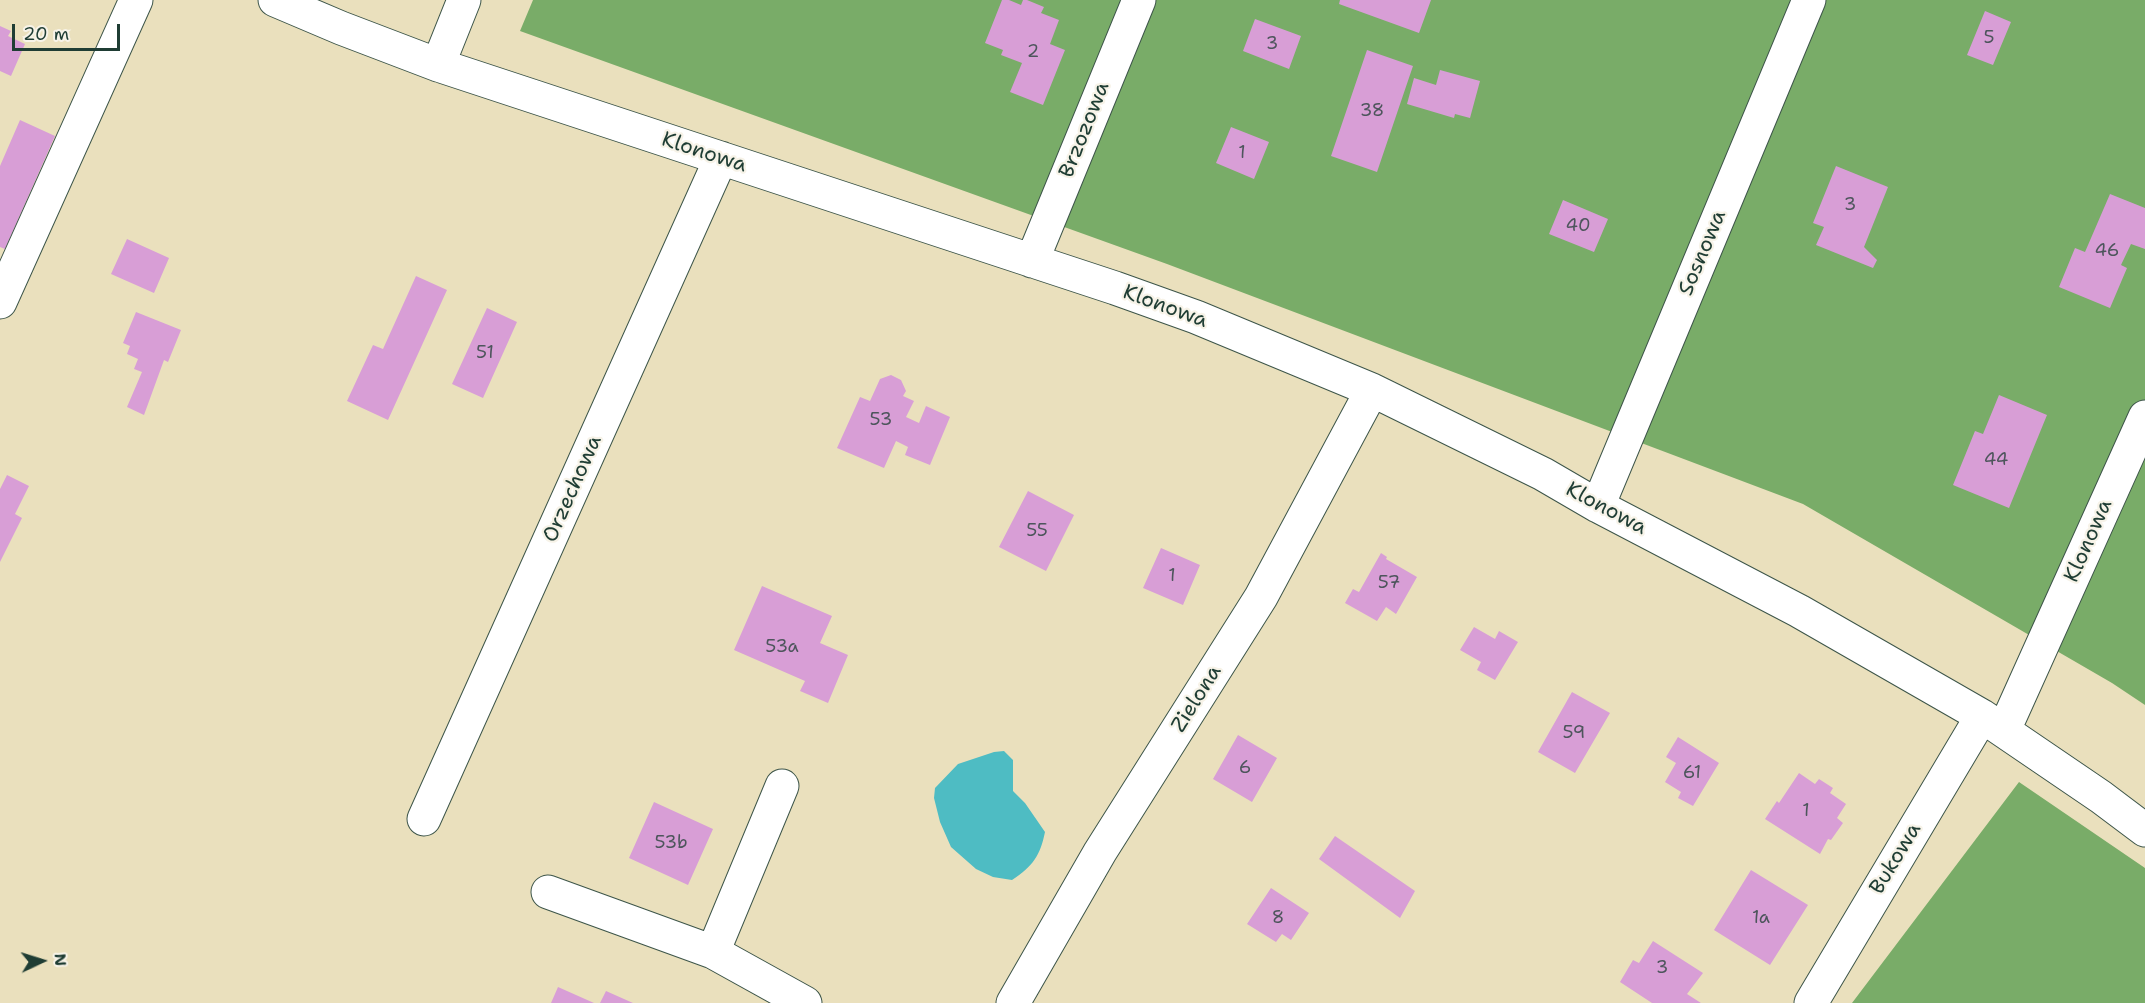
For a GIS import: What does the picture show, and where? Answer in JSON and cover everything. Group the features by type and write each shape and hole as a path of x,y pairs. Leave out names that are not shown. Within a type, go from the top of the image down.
{"street":[{"path":"0,302 136,0"},
{"name":"Klonowa","path":"275,0 438,65 1196,317 1372,390 1543,474 1598,506 1799,611 1993,723 2145,830"},
{"path":"438,65 464,0"},
{"name":"Brzozowa","path":"1032,261 1139,0"},
{"name":"Sosnowa","path":"1598,506 1809,0"},
{"name":"Orzechowa","path":"424,819 721,159"},
{"name":"Zielona","path":"1013,1003 1100,852 1261,597 1372,390"},
{"name":"Klonowa","path":"1993,723 2145,417"},
{"name":"Bukowa","path":"1811,1003 1993,723"},
{"path":"713,952 782,786"},
{"path":"548,892 713,952 805,1003"}],"green space":[{"path":"533,0 2145,0 2145,705 2112,683 1803,504 1167,264 520,31"},
{"path":"2019,782 2145,868 2145,1003 1852,1003"}],"water":[{"path":"1004,751 1013,760 1013,791 1025,803 1045,832 1041,848 1034,860 1012,880 993,877 976,869 951,847 940,822 934,798 935,788 958,764"}],"building":[{"path":"1002,0 1021,5 1023,0 1027,0 1044,7 1041,13 1059,20 1050,44 1065,50 1043,105 1010,92 1022,63 1001,55 1003,50 985,43"},
{"path":"1340,0 1431,0 1419,33 1339,4"},
{"path":"1985,11 2011,22 1993,65 1967,55"},
{"path":"1255,19 1301,36 1289,69 1243,51"},
{"path":"0,26 11,31 8,36 25,44 11,76 0,71"},
{"path":"1367,50 1413,66 1377,172 1331,156"},
{"path":"1440,70 1480,81 1470,118 1455,114 1454,118 1407,104 1414,78 1436,85"},
{"path":"20,120 55,136 5,249 0,247 0,166"},
{"path":"1231,127 1269,142 1254,179 1216,163"},
{"path":"1836,166 1888,187 1864,247 1877,260 1873,268 1816,245 1824,227 1813,223"},
{"path":"2110,194 2145,208 2145,249 2131,244 2121,265 2127,268 2110,308 2059,287 2075,248 2085,252"},
{"path":"1563,200 1608,219 1594,252 1549,234"},
{"path":"127,239 169,258 154,293 111,274"},
{"path":"416,276 447,290 388,420 347,401 373,345 383,349"},
{"path":"487,308 517,322 483,398 452,384"},
{"path":"136,312 181,330 168,362 164,360 144,415 127,407 142,372 134,369 138,359 127,354 130,346 123,343"},
{"path":"891,375 901,380 906,391 903,396 914,401 906,417 919,423 926,406 950,417 930,465 905,455 908,447 896,441 884,468 837,448 860,397 870,401 880,379"},
{"path":"1999,395 2047,415 2009,508 1953,485 1975,431 1983,434"},
{"path":"7,475 29,486 15,514 22,518 0,562 0,489"},
{"path":"1028,491 1074,515 1046,571 999,547"},
{"path":"1161,548 1200,565 1183,605 1143,588"},
{"path":"1381,553 1387,557 1386,559 1417,577 1396,614 1386,607 1377,621 1345,603 1353,589 1359,592"},
{"path":"762,586 832,616 820,643 848,655 828,703 800,691 805,681 734,650"},
{"path":"1474,627 1495,639 1499,631 1518,642 1495,680 1477,670 1481,662 1460,650"},
{"path":"1572,692 1610,713 1575,773 1538,752"},
{"path":"1238,735 1277,758 1252,802 1213,779"},
{"path":"1678,737 1719,763 1693,806 1678,798 1681,792 1665,782 1676,763 1666,757"},
{"path":"1799,773 1815,784 1819,779 1833,788 1830,793 1846,804 1837,818 1843,823 1831,840 1828,839 1820,854 1765,819"},
{"path":"654,802 713,829 688,885 629,858"},
{"path":"1335,836 1415,891 1400,918 1319,859"},
{"path":"1751,870 1808,905 1770,965 1714,930"},
{"path":"1271,888 1309,913 1291,940 1282,934 1276,942 1247,924"},
{"path":"1653,941 1703,973 1687,994 1701,1003 1652,1003 1620,982 1633,960 1639,963"},
{"path":"558,987 594,1003 551,1003"},
{"path":"606,991 633,1003 600,1003"}]}
